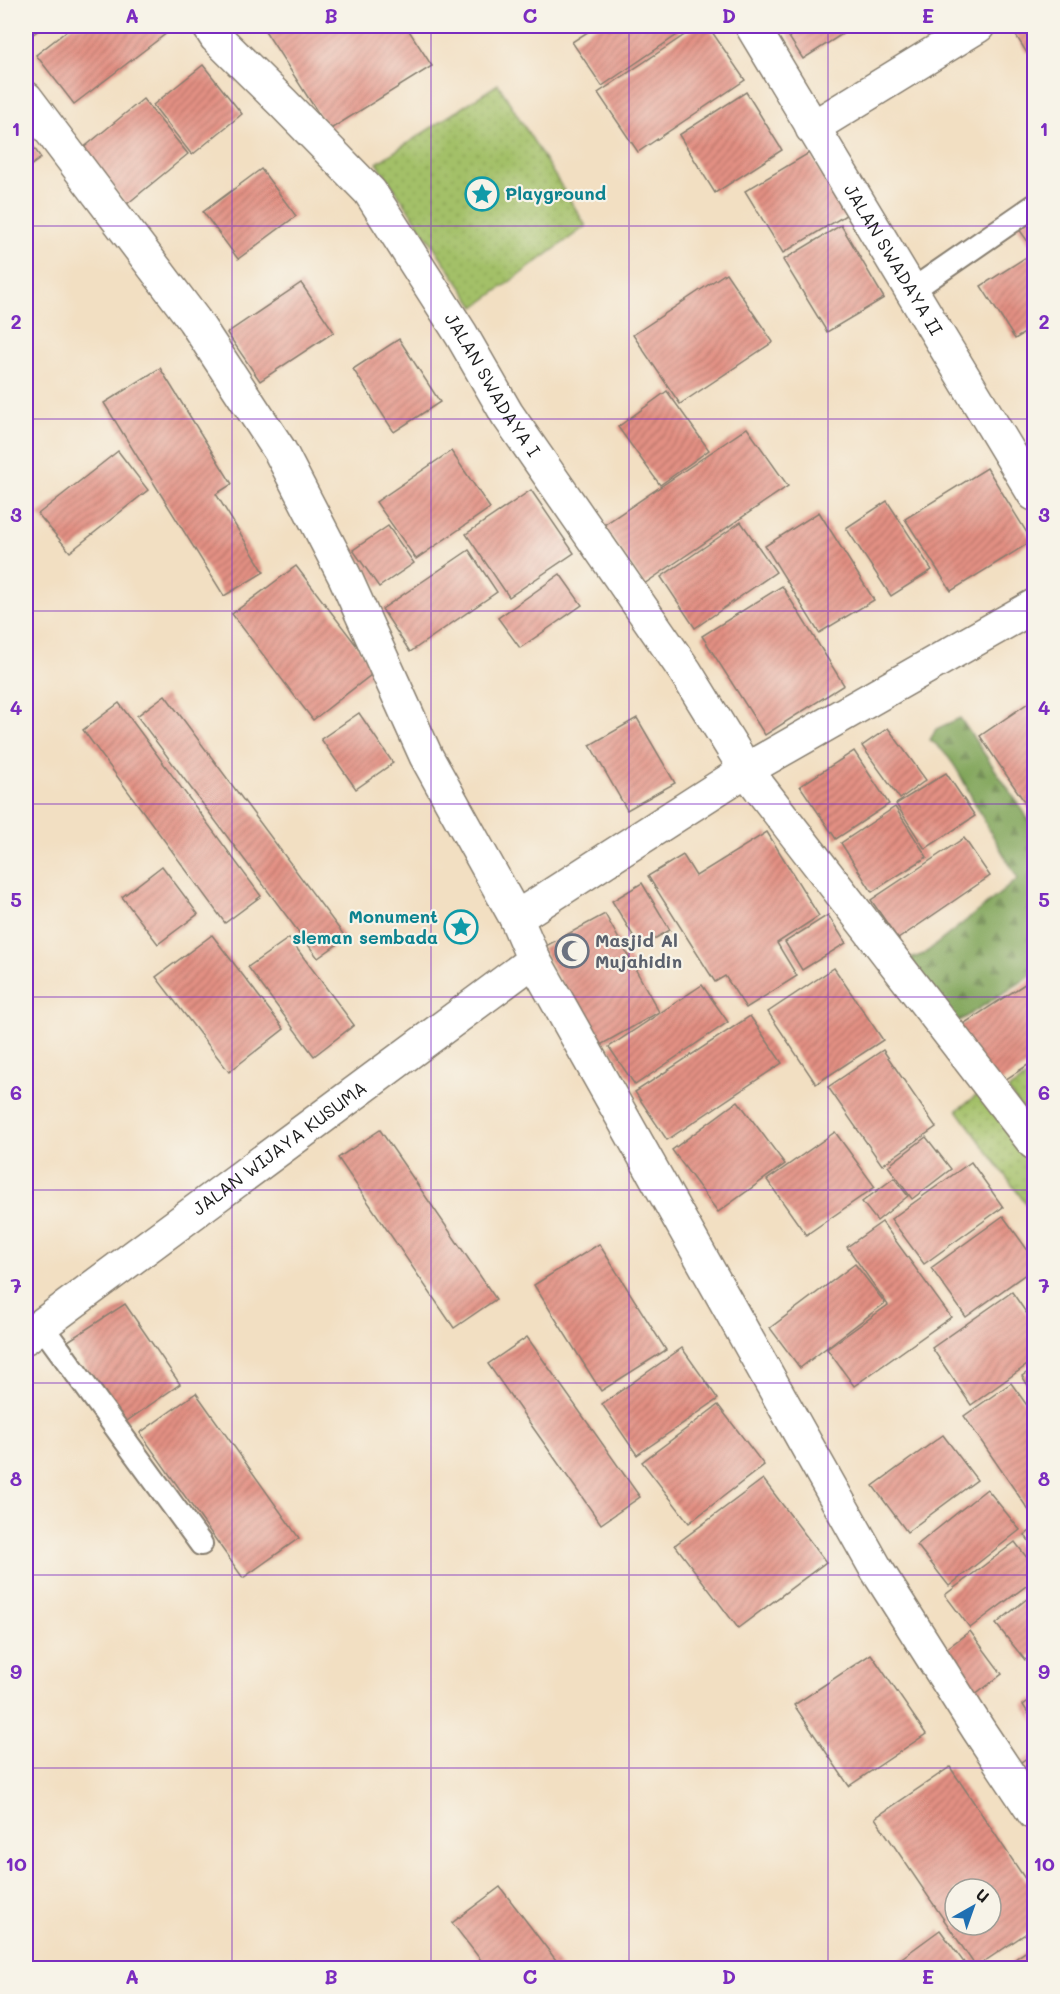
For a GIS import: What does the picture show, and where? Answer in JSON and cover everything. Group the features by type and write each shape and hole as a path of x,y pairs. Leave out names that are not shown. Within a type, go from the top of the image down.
{"street":[{"name":"JALAN SWADAYA I","path":"209,26 216,37 370,192 461,334 507,414 685,671 746,770 1035,1143"},
{"name":"JALAN SWADAYA II","path":"752,26 1035,494"},
{"path":"812,128 978,26"},
{"path":"26,98 194,320 280,451 345,577 426,756 516,918 534,960 875,1567 978,1729 1035,1813"},
{"path":"516,918 746,770 1035,606"},
{"name":"JALAN WIJAYA KUSUMA","path":"33,1331 534,960"}],"lane":[{"path":"912,291 1035,206"},
{"path":"33,1331 201,1544"}],"green space":[{"name":"Playground","path":"498,84 586,226 475,307 377,163"},
{"path":"960,718 1034,830 1034,974 956,1023 910,959 924,954 1018,879 960,774 947,756 930,740 936,729"},
{"path":"1034,1072 1034,1127 1008,1090"},
{"path":"988,1087 1034,1151 1034,1215 957,1110"}],"building":[{"path":"26,26 45,26 27,38"},
{"path":"73,26 176,26 74,104 36,55"},
{"path":"262,26 406,26 432,66 329,130"},
{"path":"597,26 675,26 680,33 602,86 572,42"},
{"path":"698,26 708,26 745,80 638,152 598,93"},
{"path":"782,26 855,26 803,59"},
{"path":"1010,26 1034,26 1034,49 1027,53"},
{"path":"203,65 242,114 192,155 153,105"},
{"path":"746,92 782,150 715,193 679,135"},
{"path":"143,99 188,154 127,204 82,149"},
{"path":"26,136 41,158 26,169"},
{"path":"809,153 846,215 783,253 745,191"},
{"path":"261,169 296,216 238,259 203,212"},
{"path":"1034,213 1034,250 1016,225"},
{"path":"841,225 884,298 827,332 783,260"},
{"path":"1034,252 1034,327 1015,339 981,286"},
{"path":"726,273 773,342 680,404 633,335"},
{"path":"301,283 334,332 260,381 227,333"},
{"path":"399,339 440,402 394,432 353,369"},
{"path":"160,368 232,484 216,494 264,572 224,596 104,403"},
{"path":"667,391 709,450 660,485 618,427"},
{"path":"747,428 788,486 644,584 604,525"},
{"path":"118,451 148,490 70,552 38,514"},
{"path":"451,451 490,508 416,559 376,502"},
{"path":"987,468 1032,541 951,591 905,519"},
{"path":"531,490 574,553 509,597 466,534"},
{"path":"887,501 932,570 891,596 846,528"},
{"path":"819,512 874,600 819,633 765,546"},
{"path":"741,522 776,572 695,628 661,577"},
{"path":"388,526 414,563 379,587 353,550"},
{"path":"469,550 497,592 410,652 382,609"},
{"path":"296,566 376,671 313,720 232,614"},
{"path":"560,574 582,605 520,648 498,618"},
{"path":"782,586 844,685 765,735 702,636"},
{"path":"165,695 346,938 318,958 137,716"},
{"path":"1034,699 1034,811 1032,813 980,736"},
{"path":"119,703 261,896 225,923 83,730"},
{"path":"359,713 393,763 356,789 321,739"},
{"path":"637,718 675,783 627,810 590,745"},
{"path":"888,728 926,780 900,799 862,746"},
{"path":"854,751 889,804 836,839 800,786"},
{"path":"946,773 975,816 925,849 896,804"},
{"path":"895,807 927,857 872,892 841,843"},
{"path":"767,832 819,916 777,943 797,976 746,1008 725,976 715,982 648,876 683,855 696,876"},
{"path":"964,838 990,876 898,939 871,900"},
{"path":"162,866 198,914 158,944 122,897"},
{"path":"642,883 670,930 640,947 612,901"},
{"path":"605,914 659,1012 597,1047 542,948"},
{"path":"828,915 846,943 802,970 785,942"},
{"path":"212,935 284,1029 229,1072 156,977"},
{"path":"289,938 354,1025 314,1056 248,967"},
{"path":"834,968 883,1040 816,1084 768,1012"},
{"path":"1034,978 1034,1061 994,1087 957,1028"},
{"path":"702,985 728,1022 635,1085 609,1047"},
{"path":"750,1016 782,1063 667,1140 635,1092"},
{"path":"883,1050 936,1127 882,1165 828,1087"},
{"path":"738,1101 785,1164 718,1212 672,1150"},
{"path":"380,1130 496,1299 454,1328 338,1158"},
{"path":"835,1132 875,1187 806,1235 767,1180"},
{"path":"926,1137 951,1169 912,1199 888,1166"},
{"path":"971,1162 1003,1207 924,1264 891,1219"},
{"path":"894,1178 908,1196 877,1221 862,1202"},
{"path":"1003,1216 1034,1259 1034,1268 966,1317 931,1268"},
{"path":"882,1222 951,1317 854,1386 827,1349 888,1305 847,1247"},
{"path":"599,1244 666,1350 601,1391 534,1285"},
{"path":"855,1264 885,1303 800,1368 770,1328"},
{"path":"1012,1292 1034,1324 1034,1360 971,1405 932,1348"},
{"path":"125,1304 180,1384 124,1423 68,1341"},
{"path":"527,1337 640,1497 601,1524 488,1364"},
{"path":"682,1348 718,1399 637,1455 602,1404"},
{"path":"1034,1368 1034,1395 1022,1376"},
{"path":"1011,1383 1034,1415 1034,1518 964,1416"},
{"path":"196,1393 299,1538 243,1578 140,1433"},
{"path":"718,1405 764,1465 689,1523 642,1462"},
{"path":"943,1435 977,1480 907,1532 873,1486"},
{"path":"763,1479 826,1562 738,1628 675,1545"},
{"path":"987,1489 1020,1530 949,1586 917,1545"},
{"path":"1034,1528 1034,1549 1025,1535"},
{"path":"1015,1542 1034,1567 1034,1580 970,1628 945,1595"},
{"path":"1034,1593 1034,1653 1025,1660 996,1624"},
{"path":"970,1631 1002,1674 970,1699 937,1656"},
{"path":"871,1654 926,1734 849,1786 794,1705"},
{"path":"1034,1697 1034,1722 1023,1705"},
{"path":"1034,1753 1034,1791 1017,1765"},
{"path":"950,1767 1034,1892 1034,1928 976,1967 956,1937 1003,1937 1003,1877 943,1877 943,1918 875,1818"},
{"path":"500,1887 562,1968 487,1968 452,1923"},
{"path":"940,1930 968,1968 888,1968"},
{"path":"1034,1946 1034,1968 1002,1968"}],"place":[{"name":"Playground","path":"482,194"},
{"name":"Monument sleman sembada","path":"461,927"},
{"name":"Masjid Al Mujahidin","path":"572,951"}]}
